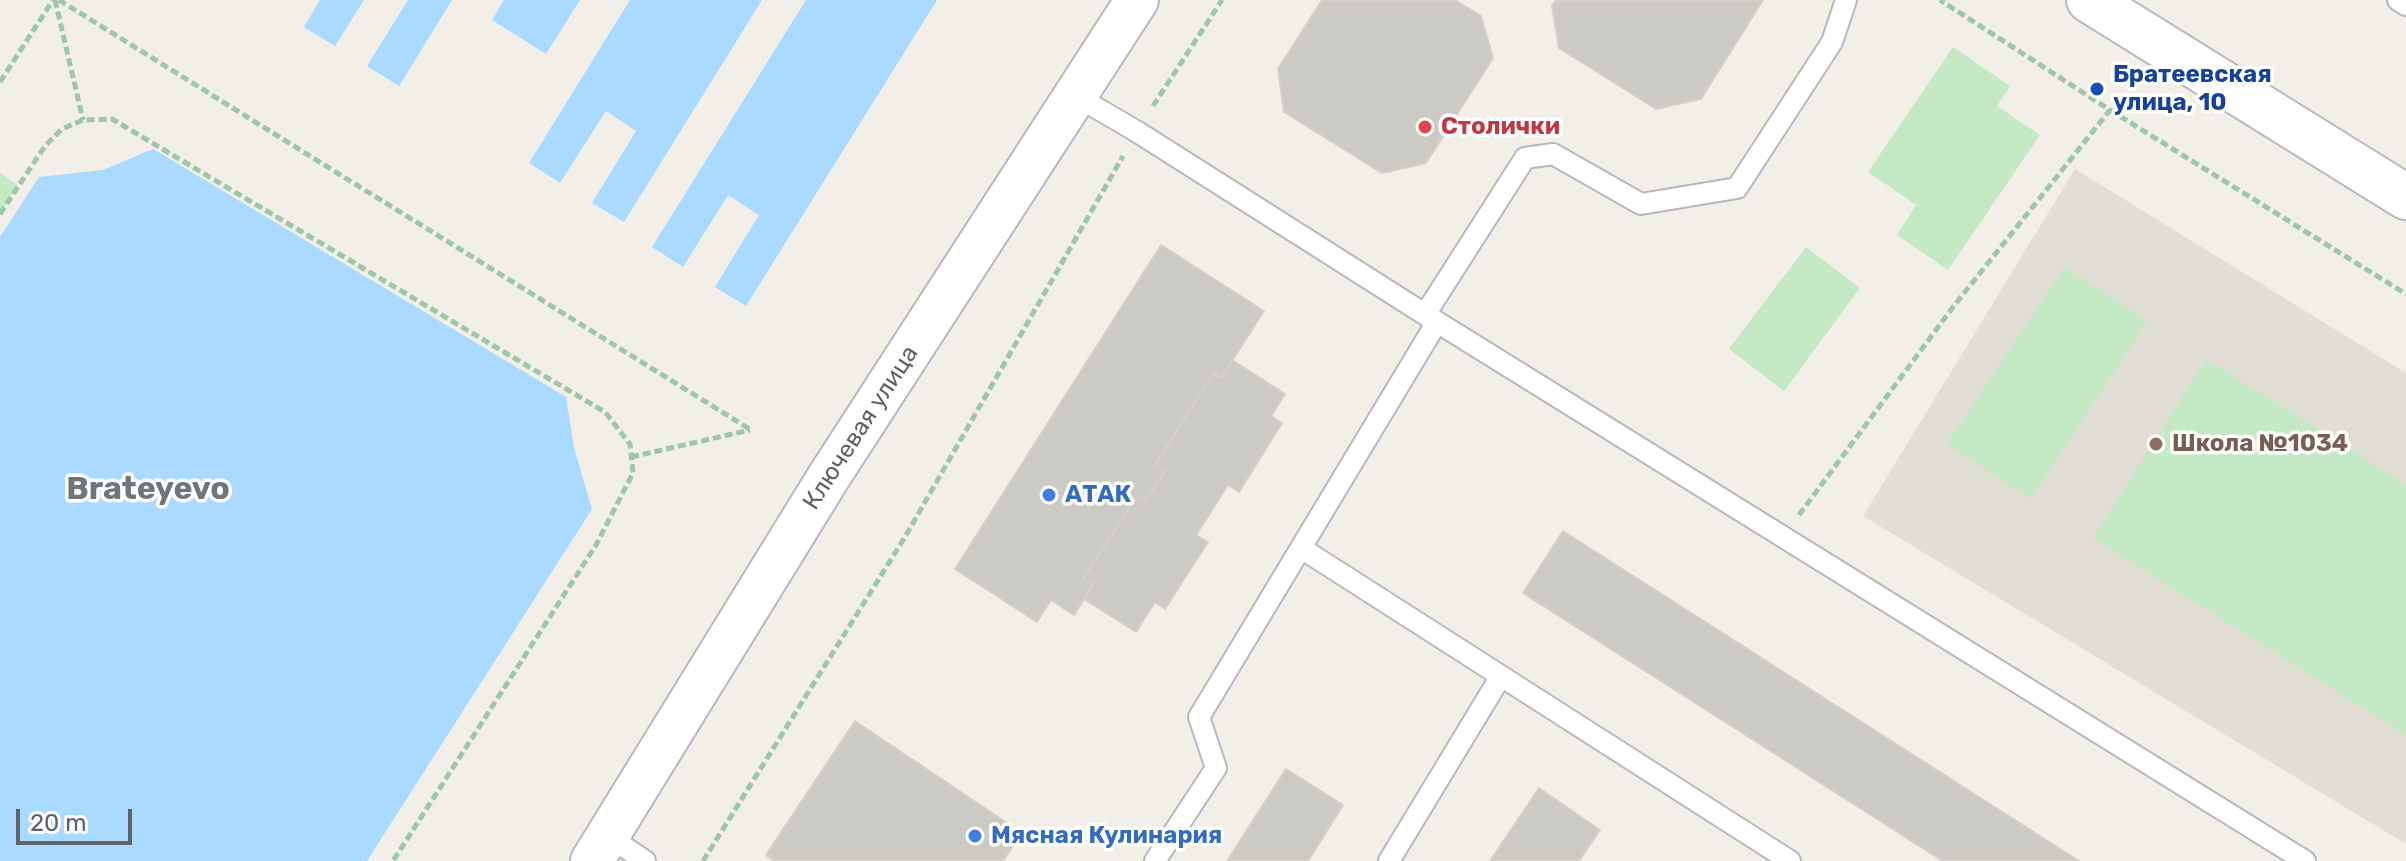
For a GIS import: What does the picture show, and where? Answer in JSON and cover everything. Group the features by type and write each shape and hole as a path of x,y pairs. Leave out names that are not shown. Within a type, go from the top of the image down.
{"street":[{"name":"Ключевая улица","path":"600,848 828,478 1137,0"},
{"path":"2089,0 2406,197"}],"lane":[{"path":"1155,861 1216,768 1199,717 1301,548 1525,158 1553,154 1641,204 1737,188 1832,42 1846,0"},
{"path":"2398,0 2406,5"},
{"path":"1076,96 2305,861"},
{"path":"1301,548 1790,861"},
{"path":"1389,861 1501,676"},
{"path":"600,848 645,861"}],"path":[{"path":"0,82 56,0"},
{"path":"56,0 83,120"},
{"path":"56,0 751,430 631,457"},
{"path":"703,861 905,537 1136,131 1222,0"},
{"path":"1940,0 2406,294"},
{"path":"1784,536 1953,307 2110,110"},
{"path":"0,214 45,146 62,129 83,120 112,119 605,412 630,444 633,473 596,545 393,861"}],"shaded area":[{"name":"Школа №1034","path":"2075,169 2406,373 2406,844 1863,516"}],"green space":[{"path":"1953,47 2010,86 1997,106 2040,135 1948,270 1897,235 1916,205 1868,172"},
{"path":"0,173 18,185 0,214"},
{"path":"1806,247 1860,288 1784,391 1729,349"},
{"path":"2064,267 2147,321 2031,499 1947,444"},
{"path":"2206,359 2406,485 2406,735 2093,538"}],"water":[{"path":"320,0 364,0 335,46 304,27"},
{"path":"408,0 452,0 399,86 367,66"},
{"path":"504,0 580,0 546,54 492,20"},
{"path":"630,0 762,0 624,222 592,203 636,131 606,111 560,183 529,163"},
{"path":"806,0 937,0 746,306 715,287 759,215 728,195 683,267 652,247"},
{"path":"153,149 566,397 574,448 592,509 367,861 0,861 0,237 39,177 103,170"}],"building":[{"path":"1322,0 1455,0 1481,16 1493,58 1426,163 1382,173 1284,112 1278,69"},
{"path":"1556,0 1763,0 1701,99 1656,109 1559,48 1552,6"},
{"path":"1161,245 1264,311 1221,378 1213,374 1155,465 1165,471 1146,500 1138,495 1083,579 1093,585 1074,615 1051,600 1037,622 955,569"},
{"path":"1232,360 1285,394 1271,416 1282,423 1239,492 1228,485 1196,535 1208,542 1165,609 1155,602 1136,632 1084,599 1093,585 1083,579 1138,495 1146,500 1165,471 1155,465 1213,374 1221,378"},
{"path":"1563,531 2079,861 1943,861 1523,593"},
{"path":"855,721 1022,833 1003,861 775,861 766,855"},
{"path":"1286,769 1343,805 1308,861 1227,861"},
{"path":"1539,788 1600,830 1579,861 1490,861"}],"place":[{"name":"Братеевская улица, 10","path":"2097,89"},
{"name":"Столички","path":"1425,127"},
{"name":"Школа №1034","path":"2156,444"},
{"name":"АТАК","path":"1049,495"},
{"name":"Мясная Кулинария","path":"975,836"}],"district":[{"name":"Brateyevo","path":"148,490"}]}
